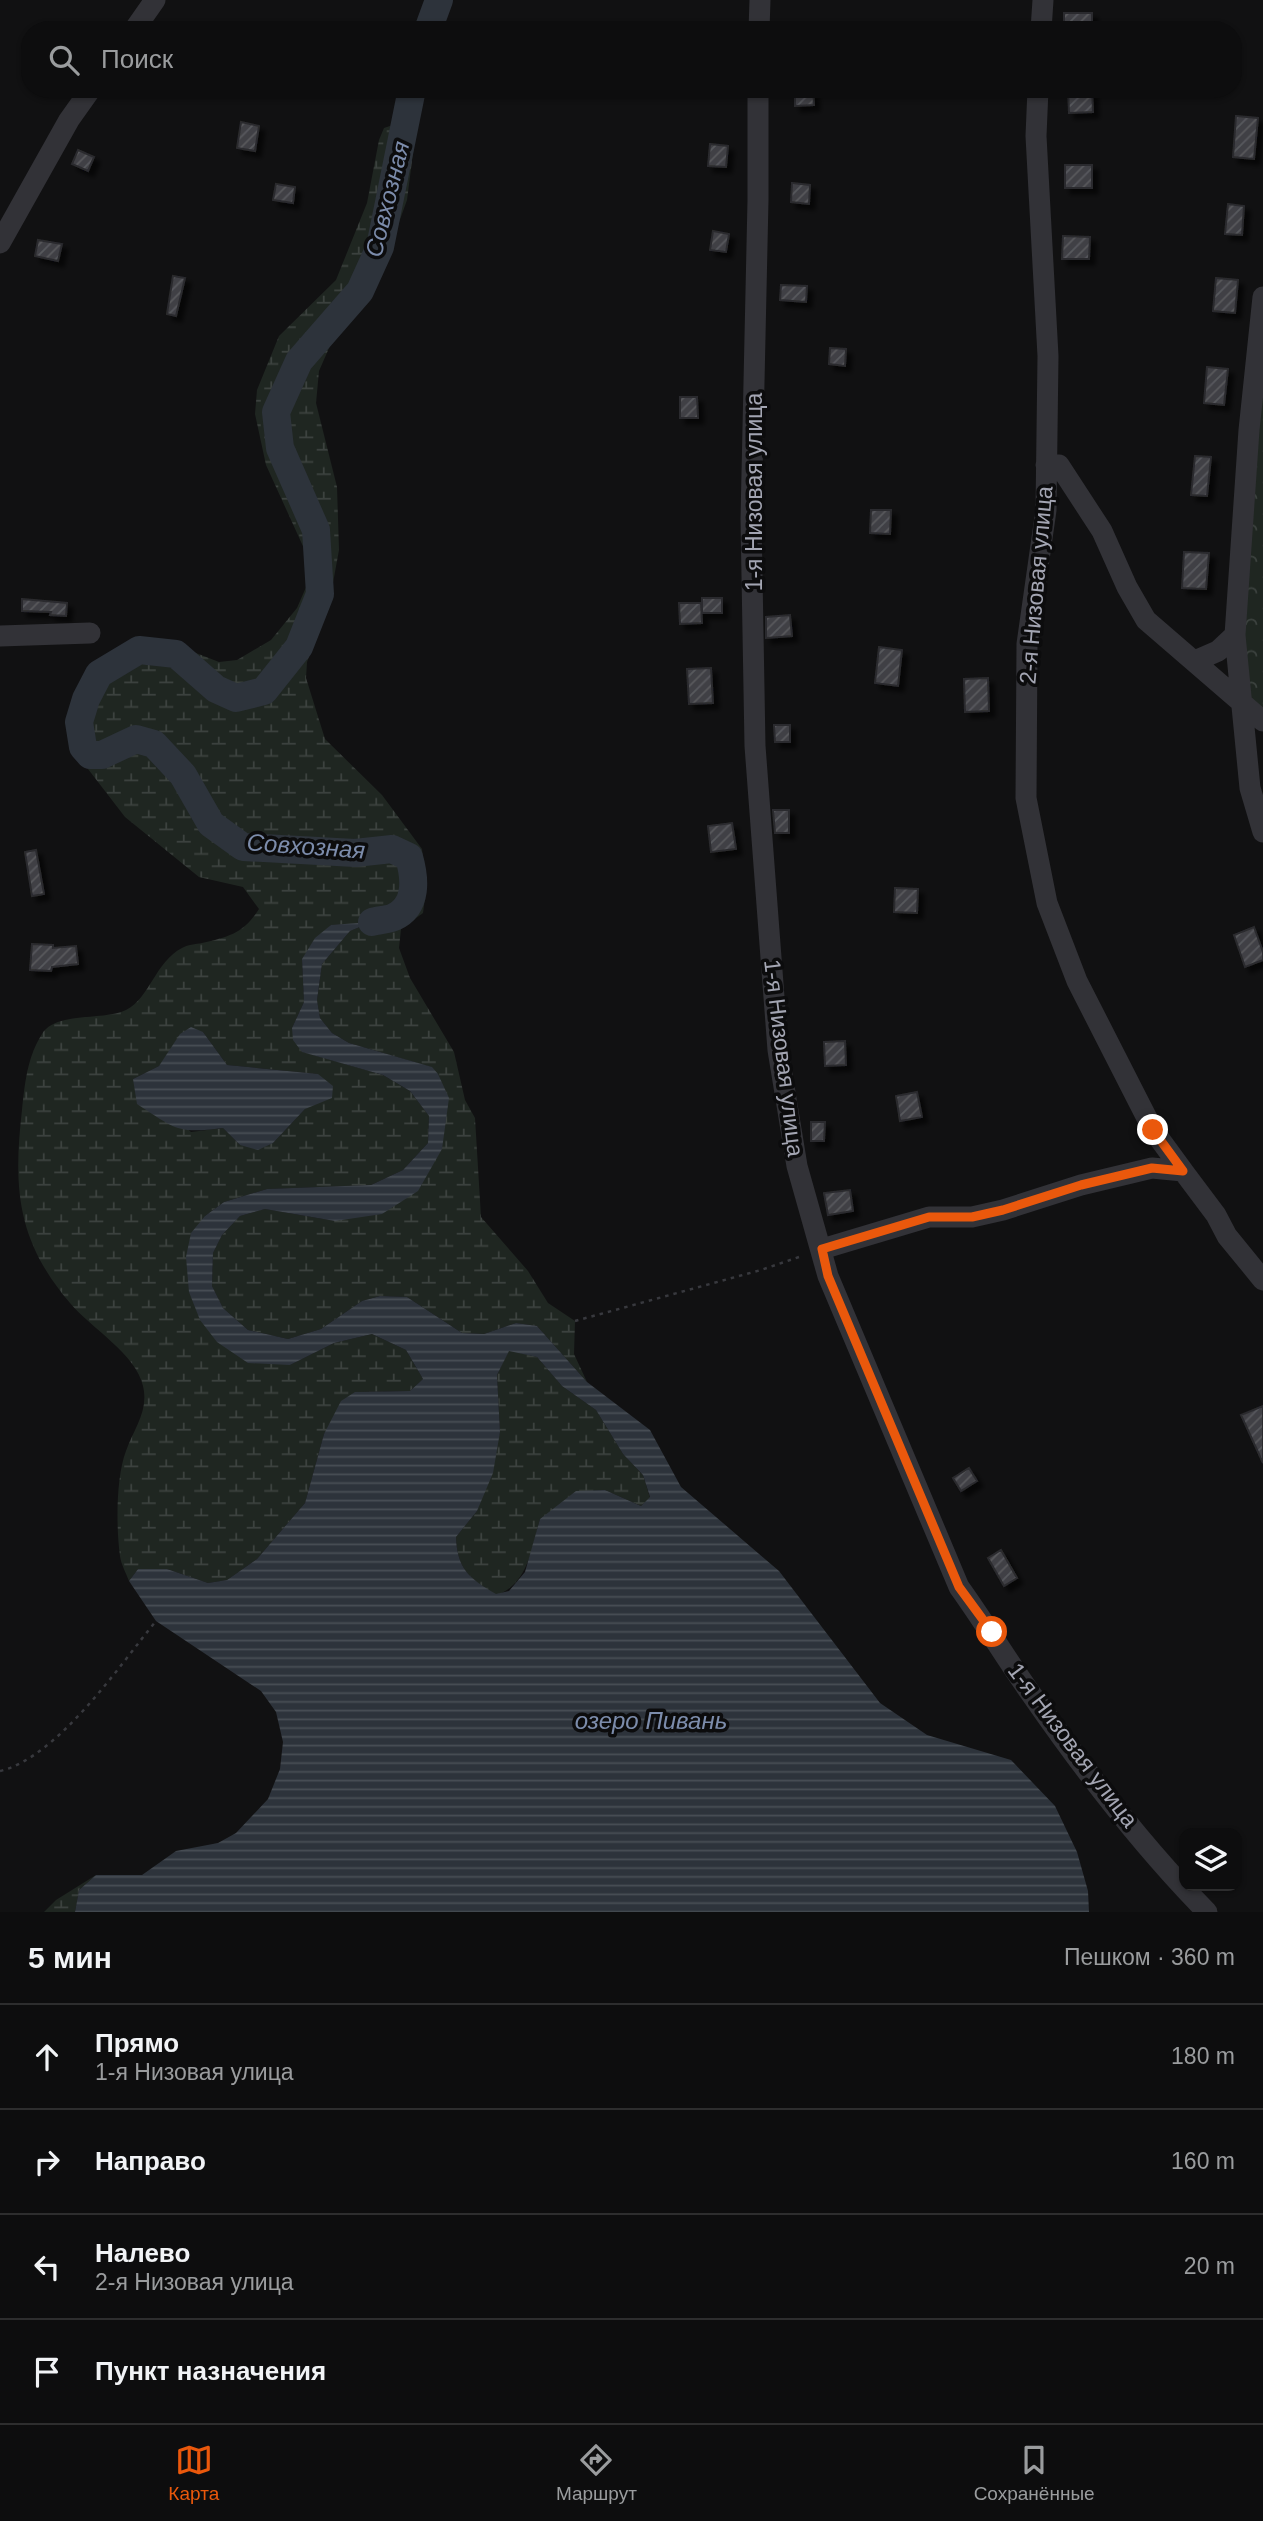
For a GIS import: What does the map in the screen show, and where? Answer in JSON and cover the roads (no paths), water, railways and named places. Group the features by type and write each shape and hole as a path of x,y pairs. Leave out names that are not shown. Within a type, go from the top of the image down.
{"street":[{"path":"140,21 155,0"},
{"path":"759,21 760,0"},
{"path":"1042,21 1043,0"},
{"path":"0,243 69,120 85,98"},
{"name":"1-я Низовая улица","path":"758,98 751,519 755,746 778,1050 797,1166 828,1276 959,1587 992,1632 1034,1698 1124,1817 1207,1912"},
{"name":"2-я Низовая улица","path":"1038,98 1036,136 1048,356 1046,510 1027,645 1026,798 1047,903 1077,981 1153,1130 1216,1215 1227,1236 1263,1280"},
{"path":"1262,826 1250,788 1235,635 1249,430 1263,297"},
{"path":"1046,465 1059,465 1102,531 1127,587 1146,620 1174,647 1195,661 1263,721"},
{"path":"0,636 90,633"},
{"path":"1195,661 1217,651 1235,635"},
{"path":"822,1249 929,1217 972,1217 1081,1185 1152,1168 1183,1171"}],"water":[{"name":"озеро Пивань","path":"372,922 350,931 322,964 317,1000 320,1018 332,1033 349,1043 432,1067 449,1098 442,1149 418,1191 382,1214 335,1221 265,1209 240,1216 222,1235 213,1253 212,1286 223,1308 248,1330 288,1339 321,1329 362,1301 380,1296 407,1297 462,1333 484,1334 516,1323 537,1326 587,1382 650,1430 681,1487 779,1571 880,1703 927,1735 1011,1760 1055,1806 1077,1852 1088,1891 1089,1912 75,1912 79,1890 96,1875 142,1875 176,1851 218,1843 236,1833 268,1799 280,1769 283,1742 276,1712 261,1691 156,1621 129,1581 138,1569 167,1569 208,1583 227,1580 257,1559 305,1503 324,1434 341,1401 355,1392 410,1391 423,1379 406,1350 372,1334 334,1343 290,1365 248,1363 217,1342 200,1320 189,1292 186,1257 191,1233 205,1216 224,1202 267,1189 371,1185 403,1170 428,1143 429,1116 410,1091 383,1075 302,1052 293,1040 292,1028 304,1002 302,959 315,938 331,925","holes":["509,1351 537,1357 562,1386 596,1410 623,1454 643,1475 650,1497 641,1506 605,1490 576,1491 540,1519 525,1572 509,1591 496,1594 472,1578 462,1565 456,1537 477,1511 493,1473 500,1432 497,1375"]},
{"path":"191,1027 203,1032 227,1065 318,1074 333,1086 332,1098 305,1109 273,1143 258,1150 240,1145 223,1128 185,1130 169,1124 137,1104 133,1079 159,1066 180,1034"}],"waterway":[{"name":"Совхозная","path":"431,21 439,0"},
{"name":"Совхозная","path":"372,922 394,917 402,912 411,899 413,874 409,857 392,849 355,853 243,847 211,824 183,775 154,744 136,739 102,755 90,755 83,747 79,722 86,699 99,674 139,650 176,654 216,689 236,698 264,691 299,647 320,594 316,530 280,448 276,412 299,361 360,291 380,247 410,98"}]}
